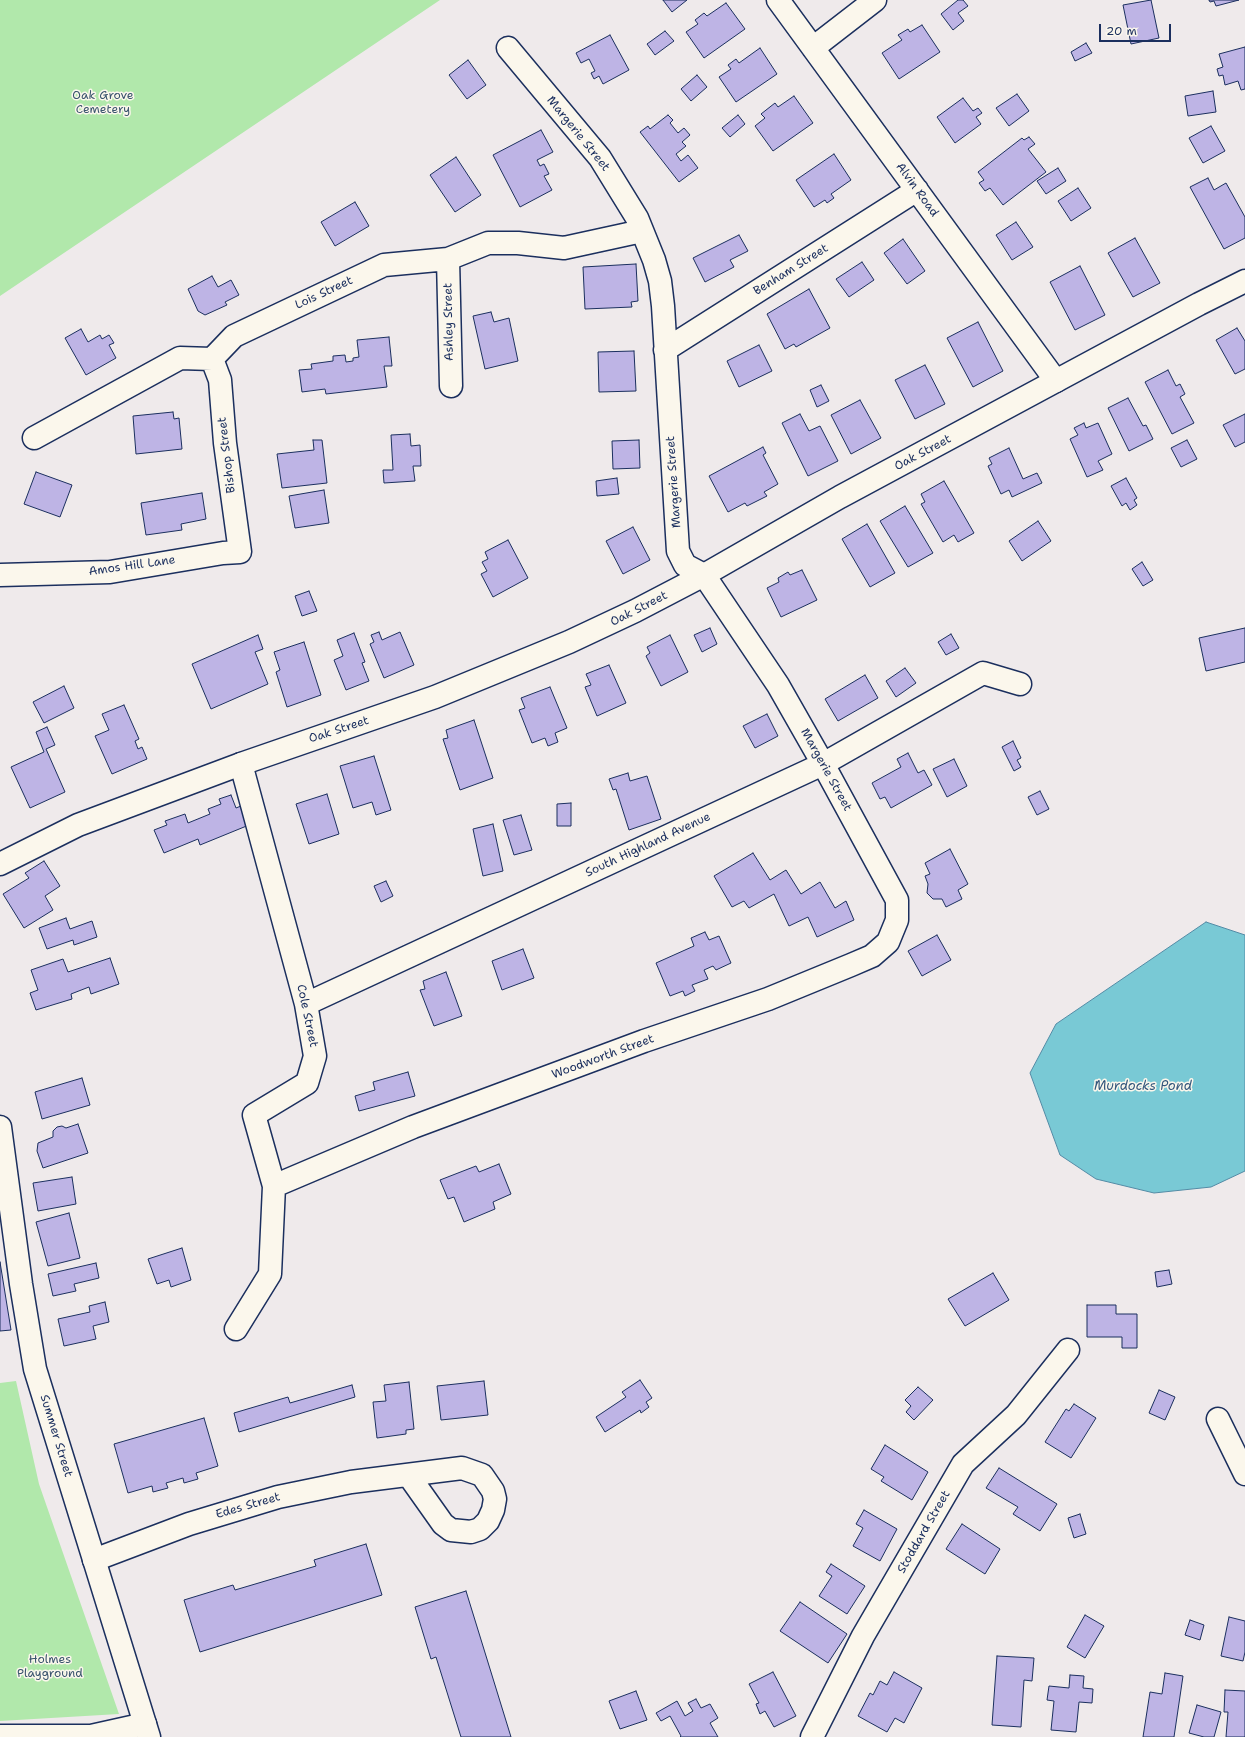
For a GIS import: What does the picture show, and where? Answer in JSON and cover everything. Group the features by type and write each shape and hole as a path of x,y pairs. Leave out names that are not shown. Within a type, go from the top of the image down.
{"street":[{"name":"Alvin Road","path":"778,0 1056,381"},
{"path":"813,48 875,0"},
{"name":"Margerie Street","path":"508,48 600,158 637,218 654,260 660,281 678,551 685,565 704,575 778,685 823,764 896,900"},
{"name":"Benham Street","path":"665,350 917,190"},
{"name":"Lois Street","path":"212,359 234,336 384,265 448,259 488,243 518,243 564,248 642,231"},
{"name":"Ashley Street","path":"448,259 450,386"},
{"name":"Oak Street","path":"0,864 78,825 241,764 420,702 502,670 635,612 704,575 840,497 1245,281"},
{"path":"34,438 180,358 212,359"},
{"name":"Bishop Street","path":"212,359 220,380 224,443 240,552"},
{"name":"Amos Hill Lane","path":"0,575 110,572 223,553 240,552"},
{"name":"South Highland Avenue","path":"306,1004 823,764 983,673 1020,684"},
{"name":"Cole Street","path":"236,1329 270,1274 274,1186 254,1115 307,1082 315,1056 306,1004 241,764"},
{"name":"Woodworth Street","path":"274,1186 413,1127 644,1041 768,999 872,956 888,942 894,932 897,920 896,900"},
{"name":"Summer Street","path":"0,1127 21,1284 35,1369 147,1731"},
{"name":"Stoddard Street","path":"812,1737 863,1636 963,1464 1016,1415 1068,1350"},
{"path":"1218,1419 1245,1474"},
{"name":"Edes Street","path":"94,1560 189,1524 278,1497 351,1482 409,1476"},
{"path":"0,1736 91,1736 120,1731 147,1731"}],"green space":[{"name":"Oak Grove Cemetery","path":"0,0 440,0 0,296"},
{"name":"Holmes Playground","path":"16,1381 39,1484 119,1714 0,1721 0,1383"}],"water":[{"name":"Murdocks Pond","path":"1206,922 1245,935 1245,1171 1211,1187 1154,1193 1096,1179 1060,1155 1030,1073 1056,1024"}],"building":[{"path":"663,0 687,0 672,12"},
{"path":"958,0 963,0 968,6 958,13 964,21 953,30 941,14"},
{"path":"1151,0 1159,38 1131,44 1123,5"},
{"path":"1209,0 1239,0 1216,6 1214,1 1210,2"},
{"path":"726,3 745,29 704,58 686,32 698,24 695,20 704,13 707,16"},
{"path":"922,25 940,52 899,79 882,53 902,40 898,35 908,29 910,32"},
{"path":"665,31 674,41 655,55 647,44"},
{"path":"610,35 629,70 603,84 599,76 594,79 591,73 595,71 589,59 581,63 576,53"},
{"path":"1086,43 1092,53 1075,61 1071,52"},
{"path":"1245,47 1245,89 1241,90 1238,81 1225,85 1223,75 1219,76 1217,69 1223,67 1219,54"},
{"path":"760,48 777,74 736,102 719,77 731,69 728,65 736,59 739,63"},
{"path":"468,60 486,85 467,99 449,75"},
{"path":"697,75 707,87 691,101 681,89"},
{"path":"1213,91 1216,112 1188,116 1185,96"},
{"path":"1017,94 1029,111 1009,126 996,108"},
{"path":"794,96 813,123 773,151 755,126 765,118 761,114 775,103 778,107"},
{"path":"963,98 973,111 978,108 982,113 976,117 981,124 955,143 937,117"},
{"path":"668,115 673,120 670,123 678,133 684,128 690,135 682,142 686,146 676,154 681,161 688,155 698,168 679,182 640,132 648,126 650,129"},
{"path":"738,115 745,124 730,137 722,128"},
{"path":"1211,126 1225,151 1203,163 1189,138"},
{"path":"541,130 553,152 537,160 540,166 544,164 549,174 544,176 552,190 520,207 493,155"},
{"path":"1029,137 1035,144 1028,149 1046,172 1003,205 990,188 985,191 979,183 984,180 978,172 1022,138 1024,140"},
{"path":"834,154 851,180 831,194 834,198 827,203 825,200 814,207 796,180"},
{"path":"456,157 481,195 455,212 430,175"},
{"path":"1058,168 1066,181 1046,194 1037,181"},
{"path":"1208,178 1214,190 1226,183 1245,217 1245,238 1224,249 1190,187"},
{"path":"1078,188 1091,208 1071,221 1058,201"},
{"path":"355,202 369,226 335,246 321,222"},
{"path":"1016,222 1033,247 1012,260 996,235"},
{"path":"739,235 748,251 730,260 734,267 705,282 693,258"},
{"path":"1135,238 1160,283 1133,297 1108,253"},
{"path":"903,239 925,271 907,284 884,253"},
{"path":"862,262 874,280 849,297 836,279"},
{"path":"636,264 638,301 631,302 632,307 585,309 583,267"},
{"path":"1080,266 1105,315 1075,330 1050,282"},
{"path":"212,276 218,287 231,280 239,295 225,302 227,305 205,315 198,311 188,289"},
{"path":"809,289 830,328 796,347 794,344 785,349 767,314"},
{"path":"491,312 494,322 509,318 518,361 485,369 473,316"},
{"path":"978,322 1003,371 973,387 947,338"},
{"path":"1237,328 1245,341 1245,369 1235,374 1216,340"},
{"path":"81,329 88,342 100,335 102,339 109,335 114,343 109,345 116,358 86,375 65,338"},
{"path":"389,337 392,366 384,366 387,387 326,394 325,389 302,392 299,370 312,369 311,364 333,361 333,356 345,355 346,362 353,361 353,358 359,357 357,340"},
{"path":"759,345 772,371 739,387 727,361"},
{"path":"634,351 636,391 599,392 598,352"},
{"path":"925,365 945,404 915,419 895,380"},
{"path":"1168,370 1176,386 1180,384 1185,394 1180,397 1194,423 1172,434 1145,382"},
{"path":"821,385 829,401 817,407 810,390"},
{"path":"1128,398 1143,426 1146,425 1153,439 1129,451 1108,408"},
{"path":"860,400 881,438 851,454 831,415"},
{"path":"173,412 174,419 179,418 182,449 136,454 133,416"},
{"path":"800,414 809,431 820,426 838,461 808,476 782,423"},
{"path":"1245,414 1245,442 1235,447 1223,425"},
{"path":"1084,423 1086,428 1098,423 1112,454 1098,461 1103,470 1087,477 1070,439 1078,435 1074,428"},
{"path":"410,434 411,446 420,445 421,466 413,466 415,481 384,483 383,470 393,470 391,435"},
{"path":"313,440 322,440 327,483 282,488 277,454 314,450"},
{"path":"639,440 640,468 613,469 612,441"},
{"path":"1187,440 1197,459 1181,467 1171,448"},
{"path":"763,447 766,453 763,455 778,484 764,492 767,496 747,506 745,503 728,512 709,476"},
{"path":"1009,448 1023,479 1037,473 1042,483 1012,497 1009,490 1001,494 988,466 992,464 989,458"},
{"path":"36,472 72,485 60,517 24,504"},
{"path":"617,478 619,494 597,496 596,481"},
{"path":"1126,478 1137,498 1134,500 1137,505 1130,510 1126,503 1122,506 1111,486"},
{"path":"944,481 974,533 958,542 954,535 943,542 921,504 925,502 921,494"},
{"path":"324,490 329,523 295,528 289,496"},
{"path":"202,493 206,519 181,524 182,530 146,535 141,503"},
{"path":"905,506 933,553 908,567 880,521"},
{"path":"1038,521 1051,541 1022,561 1009,541"},
{"path":"867,524 895,573 870,587 842,539"},
{"path":"633,527 650,560 623,574 606,541"},
{"path":"508,540 528,578 493,597 481,574 487,571 482,562 488,559 485,552"},
{"path":"1142,562 1153,580 1143,586 1132,569"},
{"path":"802,570 817,600 781,617 767,588 779,582 778,578 788,572 790,575"},
{"path":"309,591 317,611 302,616 295,596"},
{"path":"710,628 717,644 702,652 694,635"},
{"path":"1245,628 1245,662 1206,671 1199,638"},
{"path":"379,632 382,640 400,632 414,665 384,678 370,644 374,642 371,635"},
{"path":"354,633 365,662 362,663 369,681 346,690 334,660 343,656 337,640"},
{"path":"951,634 959,648 946,655 938,642"},
{"path":"258,635 263,649 255,652 268,684 211,709 192,664"},
{"path":"670,635 688,672 661,686 646,656 650,653 647,647"},
{"path":"304,642 321,695 287,707 276,672 280,670 274,652"},
{"path":"609,665 626,703 597,716 585,687 591,685 586,674"},
{"path":"905,668 916,683 896,697 886,681"},
{"path":"865,675 878,698 838,721 825,699"},
{"path":"64,686 74,708 44,723 33,702"},
{"path":"550,687 567,728 555,733 558,742 548,746 545,738 532,743 519,710 525,708 521,698"},
{"path":"124,705 139,739 135,741 138,749 142,747 147,759 112,774 95,736 109,730 102,714"},
{"path":"767,714 778,736 755,748 743,726"},
{"path":"474,720 493,778 460,790 443,739 448,738 446,730"},
{"path":"47,727 55,745 46,749 65,792 30,808 11,767 44,752 36,732"},
{"path":"1013,741 1021,758 1017,760 1021,767 1014,771 1002,747"},
{"path":"908,753 918,773 924,770 932,785 891,808 885,797 880,799 872,783 901,767 897,759"},
{"path":"374,756 391,810 376,815 372,802 353,808 340,766"},
{"path":"954,759 967,786 947,797 933,769"},
{"path":"628,773 630,781 647,776 661,819 629,830 616,789 613,790 609,779"},
{"path":"1040,791 1049,809 1037,815 1028,797"},
{"path":"327,794 339,834 309,844 296,804"},
{"path":"231,795 236,808 241,806 249,825 200,845 198,839 164,853 154,830 167,825 165,821 185,814 188,823 210,814 208,809 221,804 219,799"},
{"path":"571,803 571,826 557,826 557,804"},
{"path":"521,815 532,850 514,855 503,820"},
{"path":"493,824 503,871 483,876 473,829"},
{"path":"950,849 968,884 958,890 962,899 946,907 942,899 933,899 927,893 928,884 925,876 930,874 925,863"},
{"path":"753,853 770,880 786,870 801,894 820,882 835,908 846,901 854,920 817,937 808,917 789,926 774,894 749,908 744,901 732,907 714,876"},
{"path":"44,861 60,886 45,896 53,910 24,928 3,894 29,878 25,873"},
{"path":"386,881 393,896 381,902 374,886"},
{"path":"66,918 70,929 92,921 97,937 74,945 73,940 47,949 39,928"},
{"path":"705,932 709,940 719,936 731,963 716,970 713,966 704,970 708,979 692,985 695,991 685,996 683,991 670,996 656,963 694,946 691,938"},
{"path":"937,935 951,960 922,976 908,951"},
{"path":"523,949 534,978 502,990 492,961"},
{"path":"110,958 119,984 91,994 89,987 71,994 72,999 36,1010 30,993 38,990 31,970 63,959 68,972"},
{"path":"446,972 462,1016 434,1026 420,990 425,989 423,981"},
{"path":"408,1072 415,1096 359,1111 355,1096 375,1090 373,1082"},
{"path":"82,1078 90,1105 42,1119 35,1092"},
{"path":"78,1124 88,1153 43,1168 37,1151 38,1143 53,1137 53,1131 57,1127 62,1126 66,1128"},
{"path":"499,1164 511,1194 493,1202 495,1209 464,1222 454,1197 448,1199 440,1180 476,1166 479,1172"},
{"path":"72,1177 76,1204 38,1211 33,1183"},
{"path":"69,1213 80,1258 48,1266 36,1222"},
{"path":"182,1248 191,1280 171,1287 169,1280 157,1284 148,1259"},
{"path":"0,1262 11,1330 0,1331"},
{"path":"96,1263 99,1278 74,1284 76,1291 53,1296 48,1274"},
{"path":"1169,1270 1172,1284 1157,1287 1155,1272"},
{"path":"993,1273 1009,1300 965,1326 948,1299"},
{"path":"105,1302 109,1322 93,1326 96,1339 64,1346 58,1319 90,1312 89,1306"},
{"path":"1087,1305 1116,1305 1116,1314 1137,1314 1137,1348 1122,1348 1122,1337 1087,1337"},
{"path":"640,1380 652,1398 646,1402 649,1407 641,1413 640,1410 605,1432 596,1417 626,1397 622,1392"},
{"path":"484,1381 488,1415 441,1420 437,1386"},
{"path":"409,1382 414,1429 406,1430 406,1434 377,1438 373,1402 386,1401 384,1385"},
{"path":"352,1385 355,1397 239,1432 234,1413 288,1397 290,1403"},
{"path":"918,1387 933,1400 914,1420 906,1412 911,1406 905,1400"},
{"path":"1159,1390 1175,1397 1165,1420 1149,1413"},
{"path":"1074,1404 1096,1418 1071,1458 1045,1442 1066,1409 1069,1411"},
{"path":"204,1418 218,1466 196,1473 198,1479 184,1483 183,1478 166,1483 168,1488 153,1492 152,1486 128,1493 114,1444"},
{"path":"885,1445 928,1472 912,1500 881,1481 884,1477 871,1469"},
{"path":"999,1468 1057,1504 1040,1531 1013,1514 1018,1507 986,1488"},
{"path":"864,1510 897,1529 880,1561 853,1546 863,1528 856,1524"},
{"path":"1080,1514 1086,1534 1074,1538 1068,1518"},
{"path":"962,1524 1000,1549 985,1574 946,1549"},
{"path":"366,1544 382,1595 200,1652 184,1600 233,1585 235,1590 316,1566 314,1560"},
{"path":"831,1564 865,1586 847,1614 819,1596 832,1576 826,1572"},
{"path":"466,1591 511,1737 461,1737 436,1657 431,1659 415,1607"},
{"path":"800,1602 847,1634 828,1663 780,1631"},
{"path":"1085,1615 1104,1626 1085,1658 1067,1647"},
{"path":"1229,1617 1245,1621 1245,1652 1243,1661 1221,1656"},
{"path":"1190,1620 1204,1625 1200,1640 1185,1635"},
{"path":"997,1656 1034,1658 1032,1681 1024,1680 1021,1727 992,1725"},
{"path":"773,1672 796,1716 774,1727 765,1711 760,1714 756,1704 759,1703 749,1684"},
{"path":"894,1672 922,1688 904,1723 895,1718 887,1732 858,1716 870,1693 873,1695 880,1681 887,1685"},
{"path":"1165,1673 1183,1676 1174,1737 1143,1737 1150,1692 1162,1694"},
{"path":"1070,1675 1084,1676 1083,1688 1093,1689 1092,1703 1079,1702 1076,1732 1051,1730 1054,1701 1047,1700 1049,1686 1069,1688"},
{"path":"1225,1690 1245,1691 1245,1737 1226,1737 1228,1712 1224,1712"},
{"path":"636,1691 647,1720 620,1729 609,1701"},
{"path":"696,1699 701,1708 710,1704 718,1718 710,1723 718,1737 680,1737 681,1736 670,1716 661,1721 656,1713 677,1701 685,1716 693,1711 688,1703"},
{"path":"1197,1705 1221,1712 1214,1737 1204,1737 1189,1733"}]}
